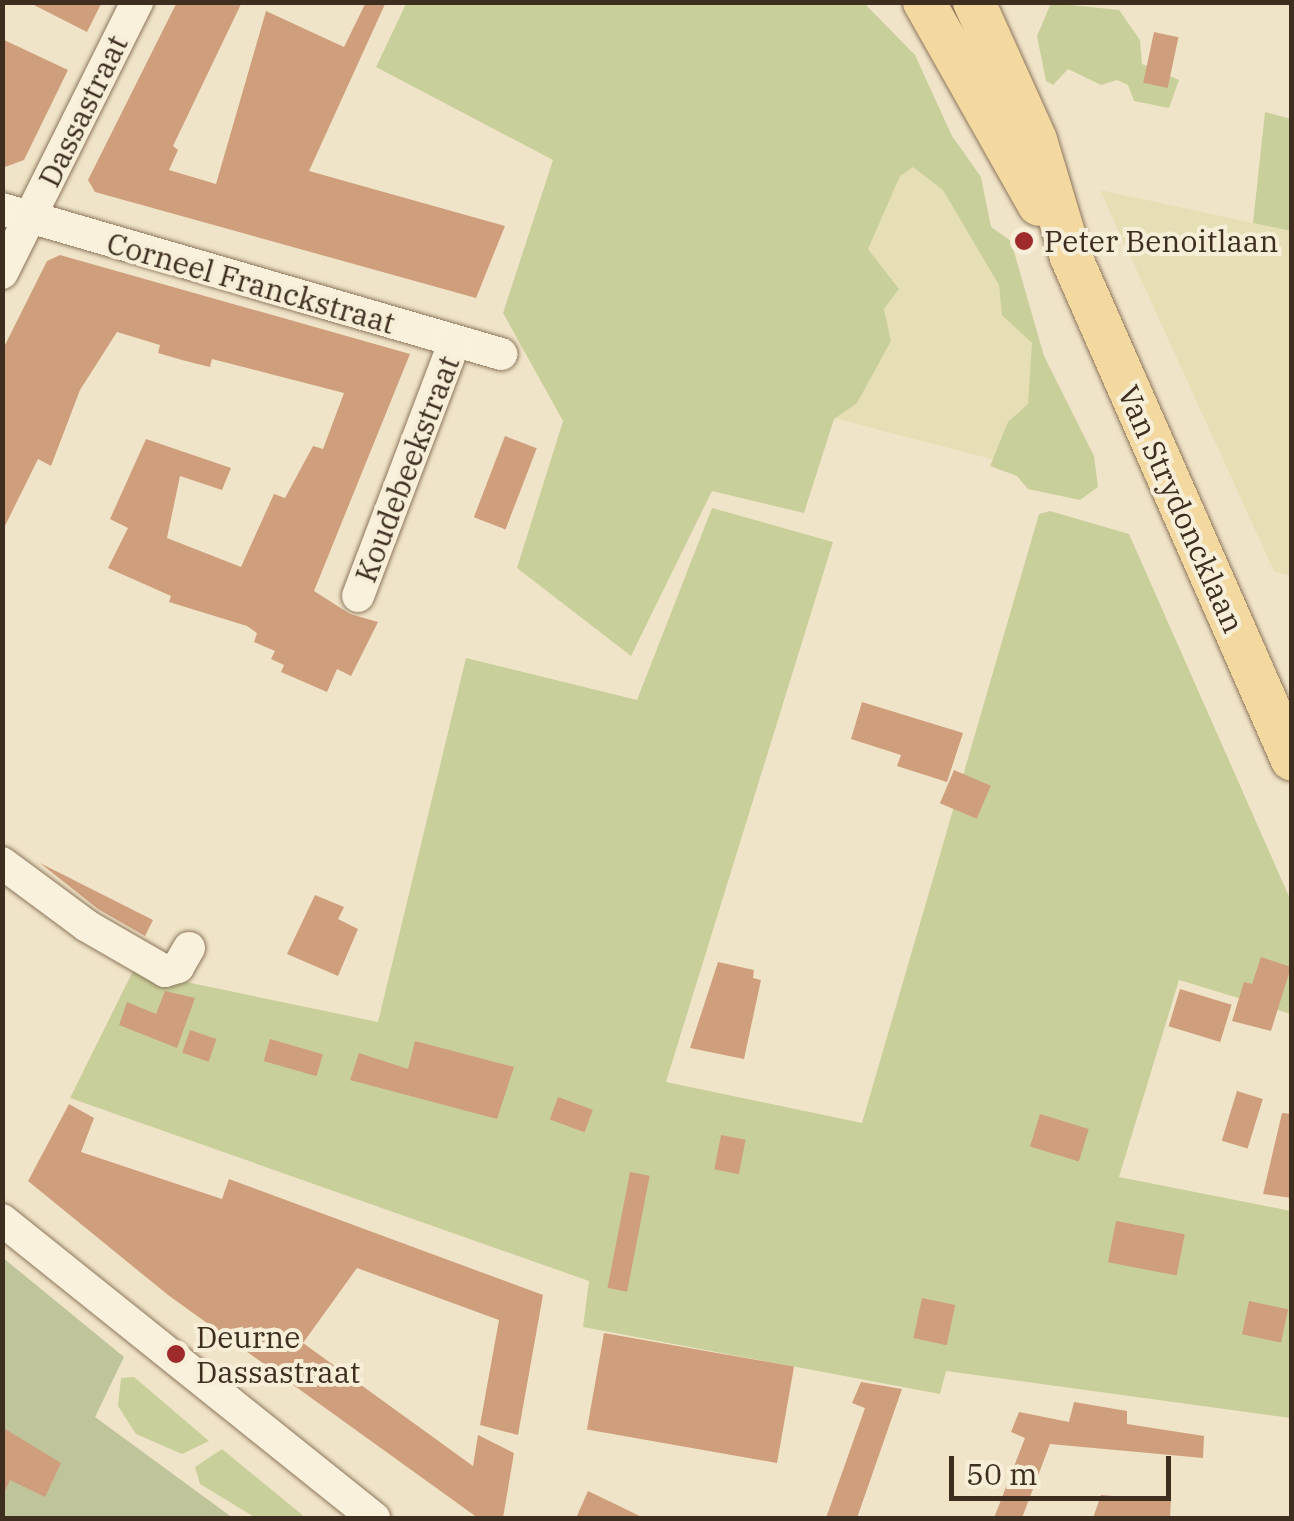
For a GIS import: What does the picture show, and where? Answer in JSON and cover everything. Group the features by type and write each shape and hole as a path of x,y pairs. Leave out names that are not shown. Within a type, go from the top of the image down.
{"main road":[{"name":"Van Strydoncklaan","path":"924,2 1071,257 1292,760"},
{"name":"Van Strydoncklaan","path":"974,2 1036,140 1071,257"}],"street":[{"name":"Dassastraat","path":"2,273 16,214 137,2"},
{"name":"Corneel Franckstraat","path":"16,214 501,354"},
{"name":"Koudebeekstraat","path":"358,596 455,341"},
{"path":"2,863 87,926 166,972 178,967 190,948"},
{"path":"2,1220 374,1518"}],"shaded area":[{"path":"932,143 1037,344 1033,415 1003,462 834,418 873,184"},
{"path":"1100,190 1291,231 1291,576 1274,571"}],"green space":[{"path":"407,2 864,3 915,55 952,136 981,177 991,227 1011,241 1044,356 1094,456 1098,487 1080,500 1028,489 1017,476 990,466 1008,422 1028,404 1032,343 1002,315 999,285 943,190 913,167 900,176 868,249 899,289 884,309 891,341 857,403 834,419 804,513 712,491 631,656 517,568 563,421 503,313 553,160 376,67"},
{"path":"1051,3 1119,10 1140,40 1142,64 1179,80 1169,108 1134,101 1128,85 1117,80 1101,85 1068,69 1053,85 1046,81 1037,36"},
{"path":"1265,112 1291,119 1291,231 1253,223"},
{"path":"712,508 833,542 666,1082 862,1123 1039,514 1050,511 1129,534 1291,901 1291,1014 1179,980 1119,1177 1291,1211 1291,1418 946,1371 940,1394 583,1327 589,1281 70,1098 133,971 378,1022 466,658 637,700"},
{"path":"2,1257 124,1357 95,1417 233,1518 3,1518"},
{"path":"134,1377 209,1441 182,1454 136,1434 118,1406 121,1378"},
{"path":"222,1449 306,1518 256,1518 200,1484 195,1467"}],"building":[{"path":"28,2 102,2 87,32"},
{"path":"177,2 242,2 173,146 178,150 169,170 216,184 266,11 344,47 366,2 386,2 309,171 505,226 476,298 95,192 88,180"},
{"path":"1154,32 1178,37 1168,88 1143,83"},
{"path":"2,39 68,70 24,160 2,168"},
{"path":"60,255 410,354 314,591 350,614 378,622 351,676 337,669 327,692 281,672 284,665 271,659 275,651 254,642 257,633 247,626 169,602 171,596 108,568 128,528 110,519 146,439 231,468 222,490 180,476 167,538 241,567 274,494 285,498 313,446 323,449 344,393 212,359 210,367 182,360 158,353 160,345 117,332 80,390 51,466 38,459 2,532 2,351 47,261"},
{"path":"505,436 537,448 506,529 474,517"},
{"path":"862,702 963,733 947,782 897,766 901,755 851,739"},
{"path":"954,770 991,786 977,819 940,803"},
{"path":"40,863 153,920 145,936 98,909"},
{"path":"315,895 344,907 338,919 358,929 338,976 287,954"},
{"path":"1261,957 1291,967 1271,1031 1232,1021 1244,982 1252,984"},
{"path":"718,962 754,970 753,978 761,980 744,1059 690,1048"},
{"path":"1180,989 1232,1005 1220,1042 1169,1026"},
{"path":"165,991 195,998 177,1048 119,1025 127,1002 156,1014"},
{"path":"190,1030 216,1039 209,1062 182,1053"},
{"path":"270,1039 323,1054 317,1076 264,1061"},
{"path":"415,1041 514,1067 497,1119 350,1080 359,1053 408,1069"},
{"path":"1237,1091 1263,1099 1248,1149 1222,1141"},
{"path":"558,1097 593,1110 585,1132 550,1120"},
{"path":"69,1104 94,1118 81,1152 222,1199 229,1179 543,1295 518,1435 480,1425 499,1320 357,1268 303,1343 473,1466 478,1435 514,1453 503,1518 478,1518 168,1295 28,1181"},
{"path":"1282,1113 1292,1114 1292,1198 1263,1194"},
{"path":"1040,1114 1089,1129 1079,1161 1030,1147"},
{"path":"721,1135 746,1140 739,1174 714,1169"},
{"path":"630,1172 650,1176 627,1292 607,1288"},
{"path":"1116,1221 1185,1234 1177,1276 1108,1262"},
{"path":"922,1298 955,1305 947,1345 913,1338"},
{"path":"1249,1301 1288,1309 1281,1343 1242,1334"},
{"path":"604,1333 794,1367 777,1463 587,1430"},
{"path":"861,1382 902,1389 857,1518 826,1518 865,1408 852,1403"},
{"path":"1074,1402 1127,1411 1127,1424 1204,1436 1203,1458 1050,1444 1022,1518 994,1518 1025,1438 1011,1432 1019,1412 1069,1422"},
{"path":"2,1427 61,1463 45,1497 10,1480 2,1498"},
{"path":"588,1491 644,1518 576,1518"},
{"path":"1101,1495 1171,1501 1170,1518 1093,1518"}],"place":[{"name":"Peter Benoitlaan","path":"1024,241"},
{"name":"Deurne Dassastraat","path":"176,1354"}]}
